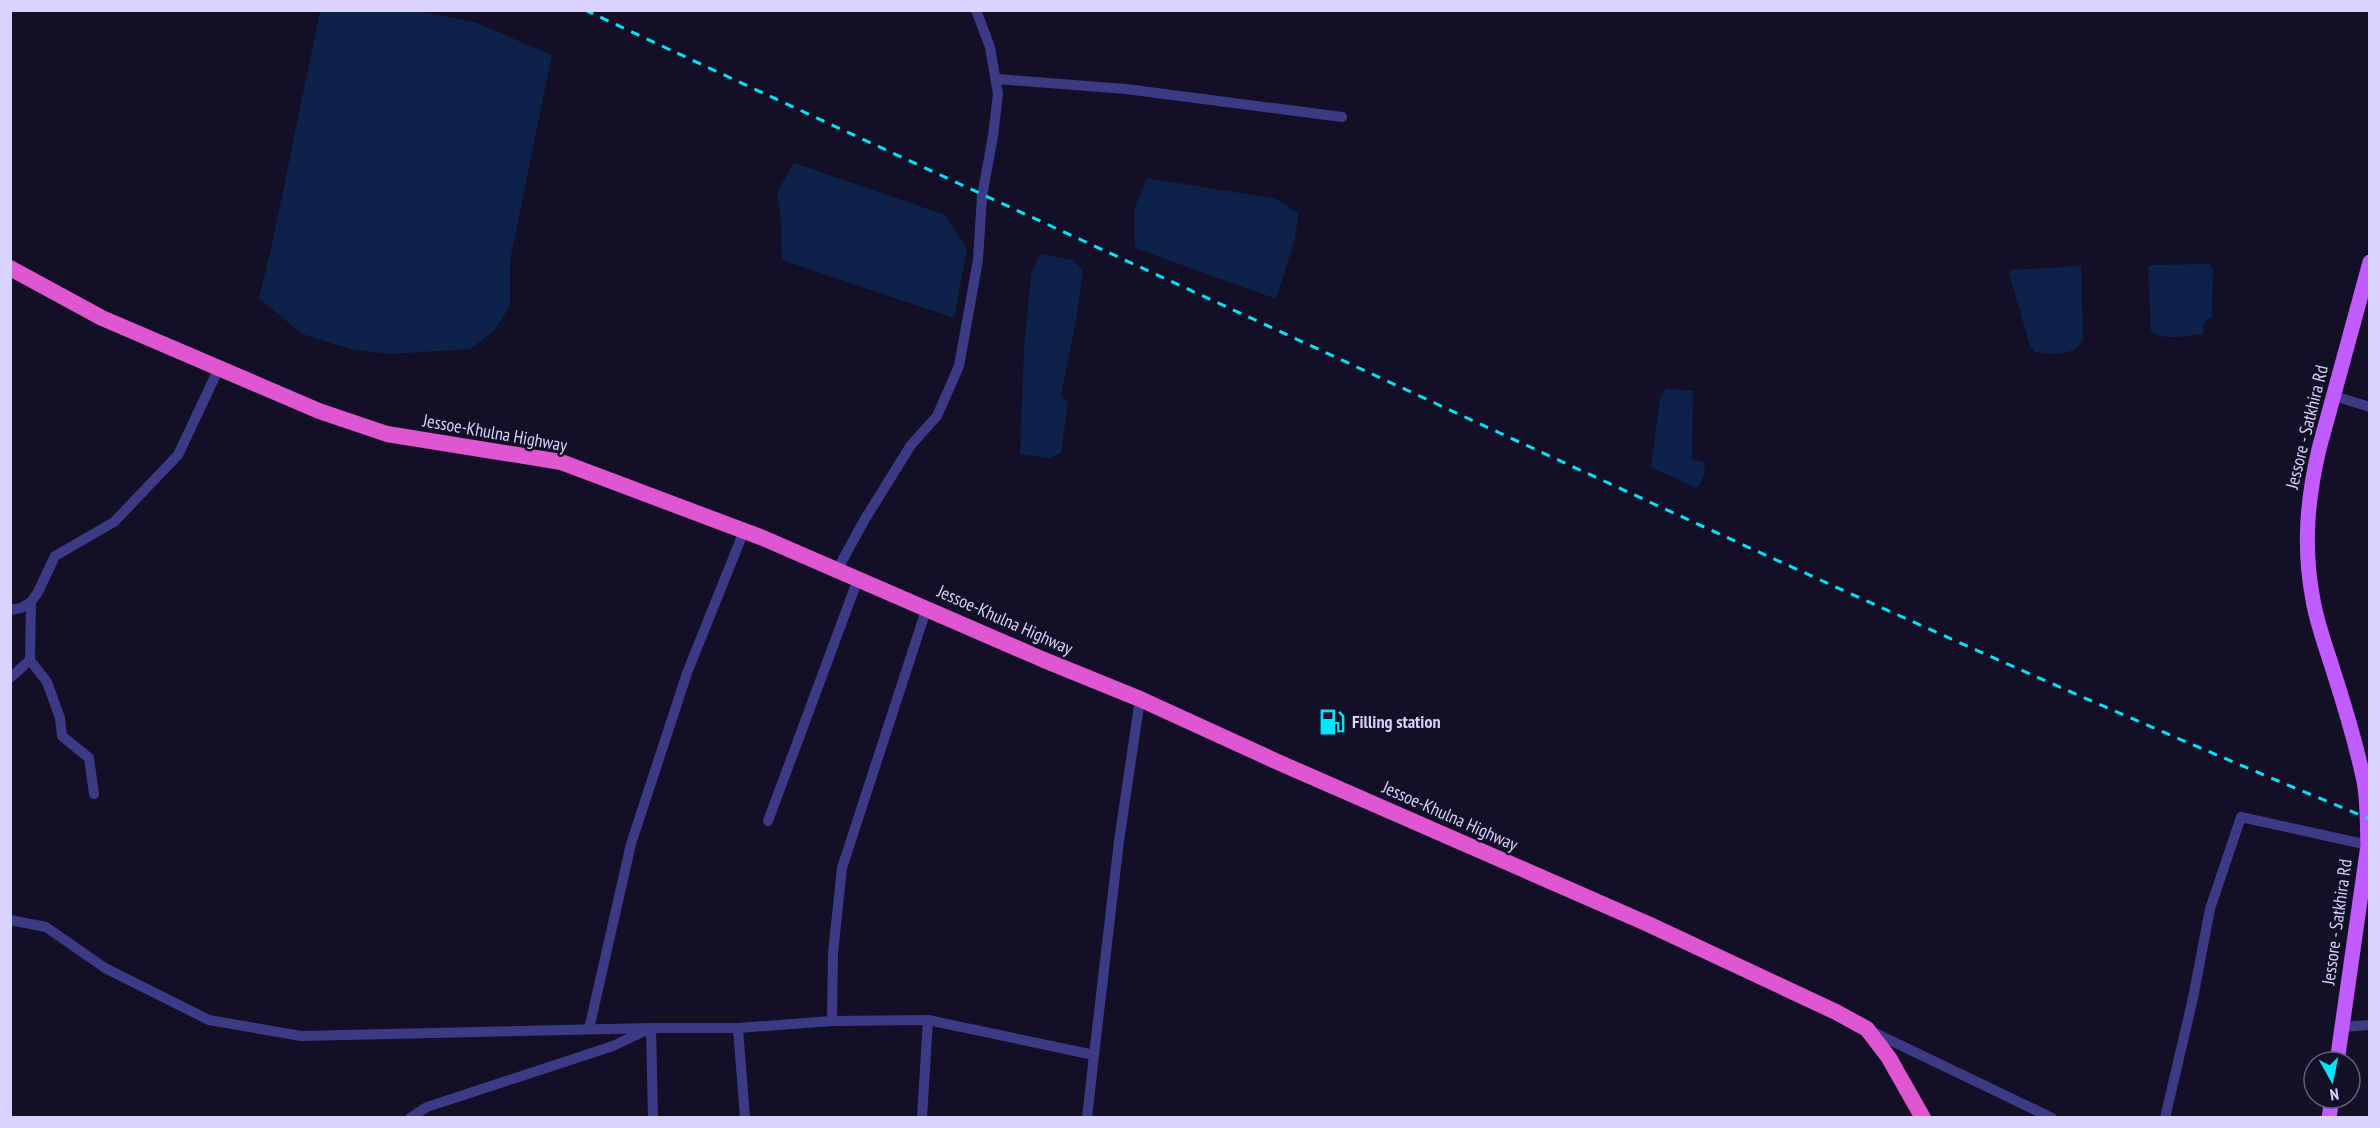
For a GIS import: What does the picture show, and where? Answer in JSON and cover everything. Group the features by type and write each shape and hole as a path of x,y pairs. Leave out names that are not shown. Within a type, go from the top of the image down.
{"highway":[{"name":"Jessoe-Khulna Highway","path":"10,268 102,318 320,411 387,434 561,462 744,531 1140,699 1280,763 1648,924 1836,1012 1867,1029 1889,1058 1923,1118"}],"main road":[{"name":"Jessore - Satkhira Rd","path":"2339,1050 2368,845 2367,790 2352,732 2319,627 2309,572 2308,504 2316,460 2370,262"}],"street":[{"path":"837,570 865,519 911,445 937,416 959,366 978,260 982,196 998,94 990,47 976,10"},
{"path":"997,79 1126,89 1342,117"},
{"path":"10,610 21,608 31,602 55,556 114,522 178,455 219,368"},
{"path":"2334,396 2370,407"},
{"path":"588,1029 631,844 687,673 744,531"},
{"path":"768,821 858,579"},
{"path":"31,602 30,660 47,682 60,718 62,736 89,758 94,794"},
{"path":"832,1022 833,953 842,868 927,607"},
{"path":"10,678 30,660"},
{"path":"1087,1118 1119,841 1140,699"},
{"path":"2166,1118 2210,909 2241,817 2368,845"},
{"path":"10,920 46,927 105,968 209,1020 301,1036 738,1028 832,1022 928,1020 1094,1055"},
{"path":"922,1118 928,1020"},
{"path":"2342,1027 2370,1025"},
{"path":"410,1118 427,1107 614,1046 651,1028"},
{"path":"651,1028 653,1118"},
{"path":"738,1028 745,1118"},
{"path":"1867,1029 2052,1118"}],"water":[{"path":"320,11 417,11 474,22 552,55 510,260 510,306 494,331 470,349 390,354 350,349 302,334 259,298"},
{"path":"794,163 945,215 967,249 954,318 782,260 781,220 777,192"},
{"path":"1147,178 1276,199 1299,214 1294,242 1276,299 1135,248 1134,209"},
{"path":"1040,254 1072,260 1083,270 1076,321 1061,394 1068,403 1061,453 1049,458 1020,454 1024,348 1031,275"},
{"path":"2209,264 2213,270 2212,317 2204,322 2203,334 2168,337 2151,331 2148,267 2151,265"},
{"path":"2081,266 2083,339 2080,345 2069,352 2055,354 2035,352 2030,346 2009,273 2011,270"},
{"path":"1666,388 1693,391 1692,459 1704,462 1705,465 1703,476 1696,488 1651,467 1660,399"}],"railway":[{"path":"585,10 1794,568 2023,671 2370,819"}],"place":[{"name":"Filling station","path":"1332,722"}]}
